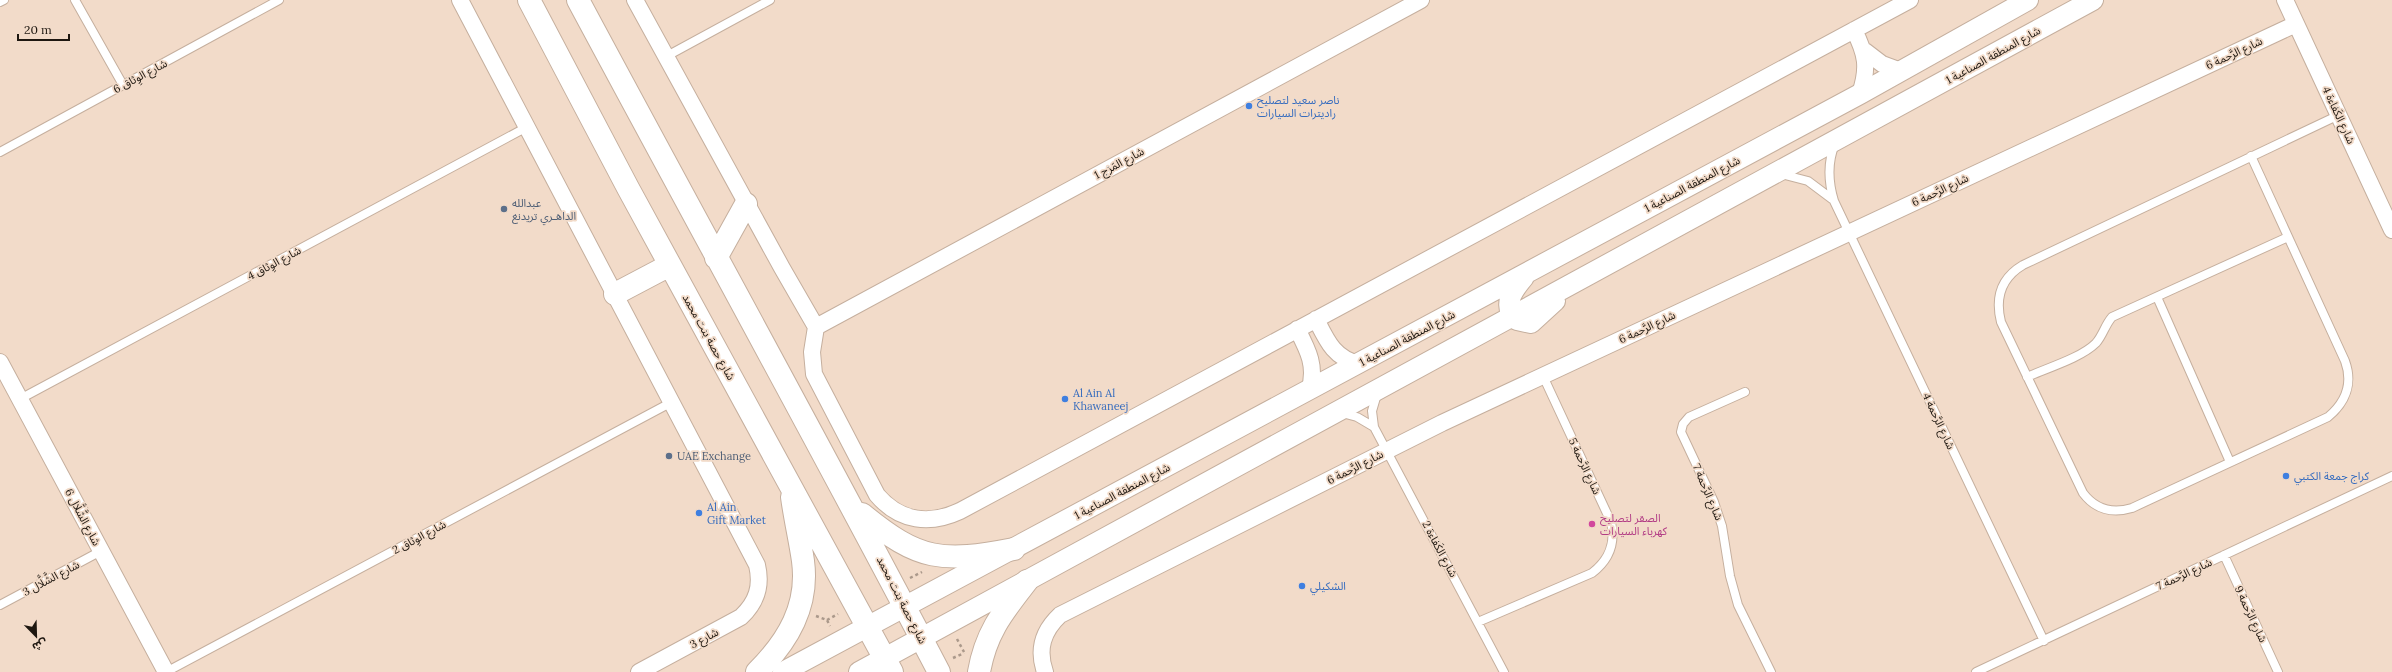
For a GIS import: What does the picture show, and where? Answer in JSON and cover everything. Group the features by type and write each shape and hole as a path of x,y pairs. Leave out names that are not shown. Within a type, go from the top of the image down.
{"main road":[{"name":"شارع حصة بنت محمد","path":"529,0 670,265 888,665"},
{"name":"شارع حصة بنت محمد","path":"578,0 716,258 855,509 939,672"},
{"path":"716,258 746,204"},
{"path":"615,294 670,265"},
{"path":"757,672 785,640 799,610 803,594 803,560 791,486"},
{"path":"855,509 899,542 928,553 955,558 971,557 1014,549"},
{"path":"978,672 985,644 992,629 1027,581"}],"street":[{"path":"460,0 672,402"},
{"path":"635,0 667,56 746,204 816,327 811,363 824,397 878,496 884,503 900,514 920,520 941,518 960,511 1910,0"},
{"name":"شارع المَزج 1","path":"816,327 1421,0"},
{"name":"شارع المنطقة الصناعية 1","path":"783,672 1860,94 2028,0"},
{"name":"شارع المنطقة الصناعية 1","path":"860,672 888,665 922,638 2093,0"},
{"name":"شارع الكَفاءة 4","path":"2285,0 2392,230"},
{"name":"شارع الرَّحمة 6","path":"1044,672 1041,663 1042,641 1049,627 1060,616 1388,451 1543,376 2296,24"},
{"path":"1854,30 1865,51 1882,64 1901,71"},
{"path":"1860,94 1866,73 1865,51"},
{"path":"1513,317 1509,306 1510,296 1528,273"},
{"path":"1316,319 1335,353 1342,359 1359,364"},
{"path":"1297,329 1307,348 1312,366 1309,391"},
{"name":"شارع الشَّلَّال 6","path":"0,362 166,672"},
{"name":"شارع 3","path":"639,672 741,617 752,606 758,592 759,574 754,557 672,402"}],"lane":[{"path":"0,2 4,0"},
{"path":"75,0 123,85"},
{"name":"شارع الوِثاق 6","path":"0,152 279,0"},
{"path":"667,56 770,0"},
{"path":"2251,156 2345,361 2349,377 2346,394 2336,411 2328,417 2132,508 2116,512 2101,508 2083,493 2001,322 1998,312 2000,291 2009,275 2023,265 2251,156 2339,115"},
{"name":"شارع الوِثاق 4","path":"20,399 527,127"},
{"name":"شارع الرَّحمة 4","path":"1837,140 1829,164 1829,176 1834,201 2044,640"},
{"name":"شارع الرَّحمة 4","path":"1776,173 1808,181 1834,201"},
{"path":"2027,377 2089,349 2099,340 2104,328 2112,317 2288,237"},
{"path":"2157,297 2230,462"},
{"name":"شارع الرَّحمة 5","path":"1478,622 1592,573 1605,561 1612,546 1611,522 1543,376"},
{"name":"شارع الكَفاءة 2","path":"1381,389 1372,411 1374,427 1504,672"},
{"name":"شارع الرَّحمة 7","path":"1745,392 1689,417 1683,424 1682,432 1714,502 1720,520 1732,588 1738,604 1771,672"},
{"name":"شارع الوِثاق 2","path":"166,672 672,402"},
{"name":"شارع الكَفاءة 2","path":"1338,412 1357,417 1374,427"},
{"name":"شارع الرَّحمة 7","path":"1976,672 2392,476"},
{"name":"شارع الشَّلَّال 3","path":"0,605 101,551"},
{"name":"شارع الرَّحمة 9","path":"2224,555 2278,672"}],"place":[{"name":"ناصر سعيد لتصليح راديترات السيارات","path":"1249,106"},
{"name":"عبدالله الداهـري تريدنغ","path":"504,209"},
{"name":"Al Ain Al Khawaneej","path":"1065,399"},
{"name":"UAE Exchange","path":"669,456"},
{"name":"كراج جمعة الكتبي","path":"2286,476"},
{"name":"Al Ain Gift Market","path":"699,513"},
{"name":"الصقر لتصليح كهرباء السيارات","path":"1592,524"},
{"name":"الشكيلي","path":"1302,586"}]}
